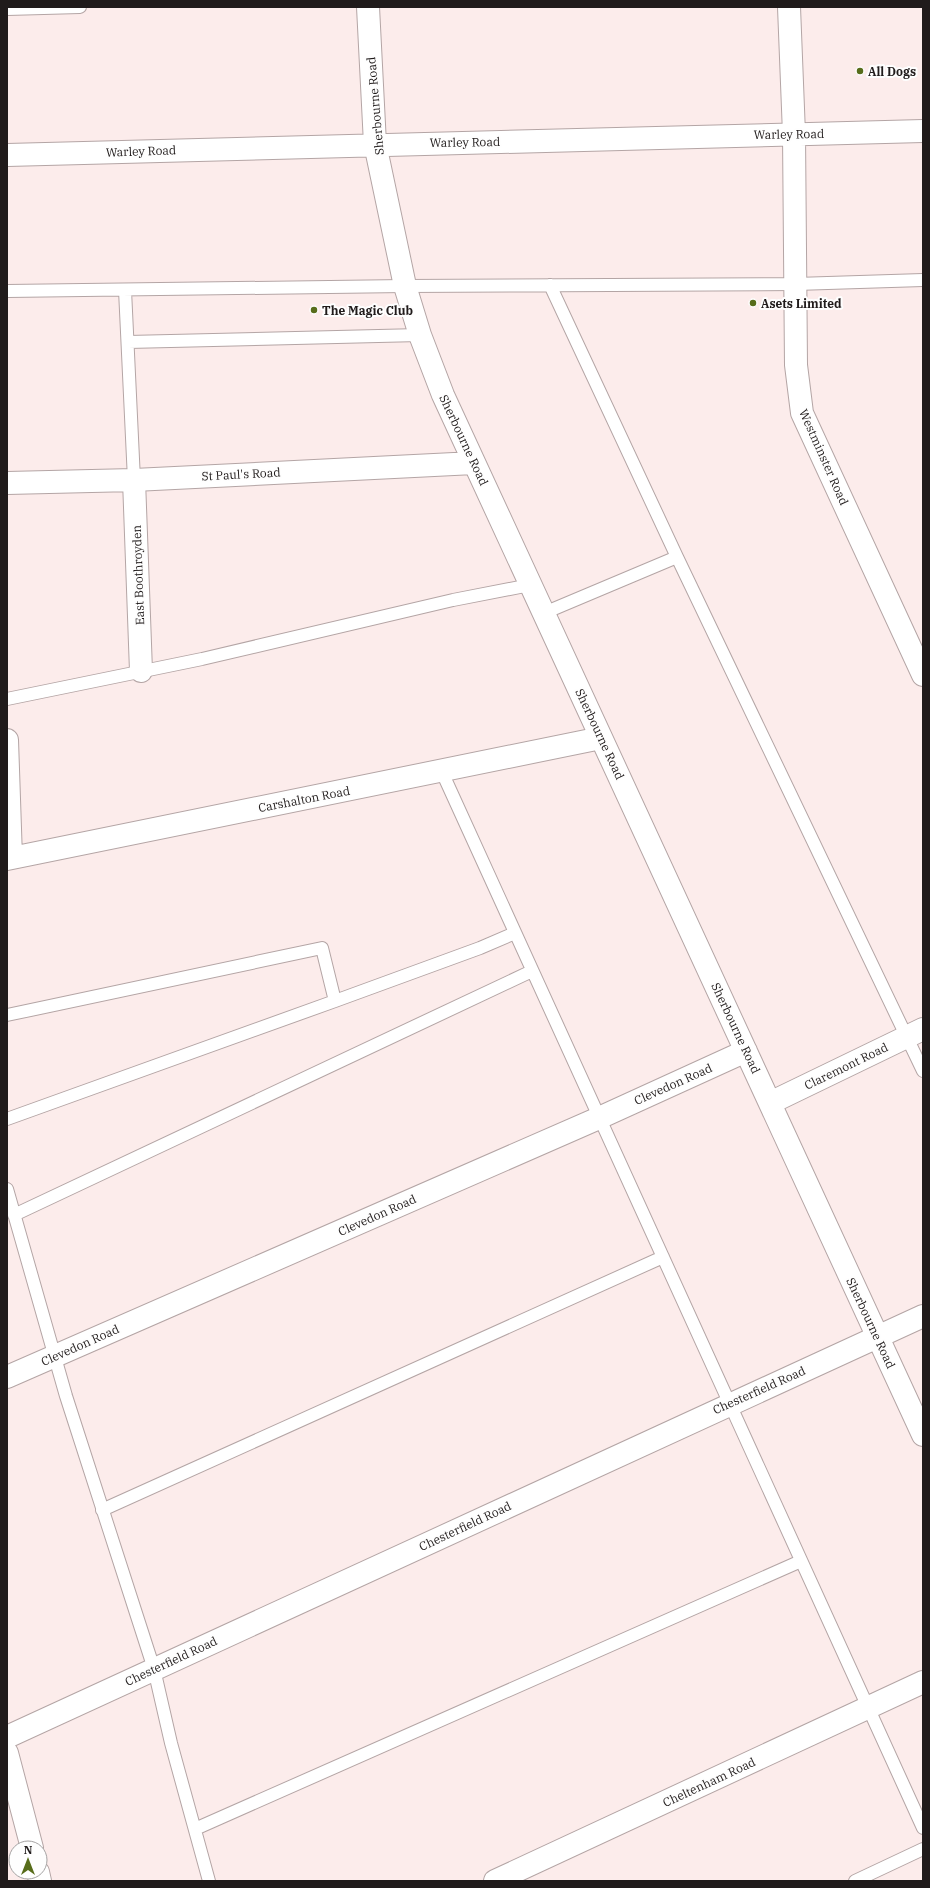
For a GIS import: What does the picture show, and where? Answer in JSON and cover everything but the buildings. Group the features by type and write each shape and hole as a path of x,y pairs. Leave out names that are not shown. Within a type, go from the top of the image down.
{"street":[{"name":"Sherbourne Road","path":"368,7 375,144 405,286 420,335 443,395 923,1435"},
{"name":"Westminster Road","path":"789,7 794,134 796,365 802,413 923,675"},
{"name":"Warley Road","path":"7,155 375,144 923,131"},
{"name":"St Paul's Road","path":"7,483 134,480 474,463"},
{"name":"East Boothroyden","path":"134,480 141,671"},
{"name":"Carshalton Road","path":"9,858 442,772 601,738"},
{"path":"7,740 9,858"},
{"name":"Claremont Road","path":"770,1103 915,1033"},
{"name":"Clevedon Road","path":"7,1377 599,1118 746,1051"},
{"name":"Chesterfield Road","path":"7,1737 923,1316"},
{"name":"Cheltenham Road","path":"495,1881 923,1682"},
{"path":"7,1754 30,1840"}],"lane":[{"path":"7,9 80,7"},
{"path":"7,291 405,286 796,284 923,280"},
{"path":"550,285 677,557 915,1033 923,1071"},
{"path":"125,290 134,480"},
{"path":"128,342 420,335"},
{"path":"544,613 677,557"},
{"path":"7,699 202,659 452,600 530,585"},
{"path":"442,772 867,1708 923,1828"},
{"path":"7,1119 480,948 515,933"},
{"path":"7,1015 322,948 335,1001"},
{"path":"14,1215 532,971"},
{"path":"7,1189 66,1396 154,1669 171,1743 209,1881"},
{"path":"102,1510 663,1257"},
{"path":"195,1829 801,1561"},
{"path":"855,1881 923,1849"}],"place":[{"name":"All Dogs","path":"860,71"},
{"name":"Asets Limited","path":"753,303"},
{"name":"The Magic Club","path":"314,310"}]}
